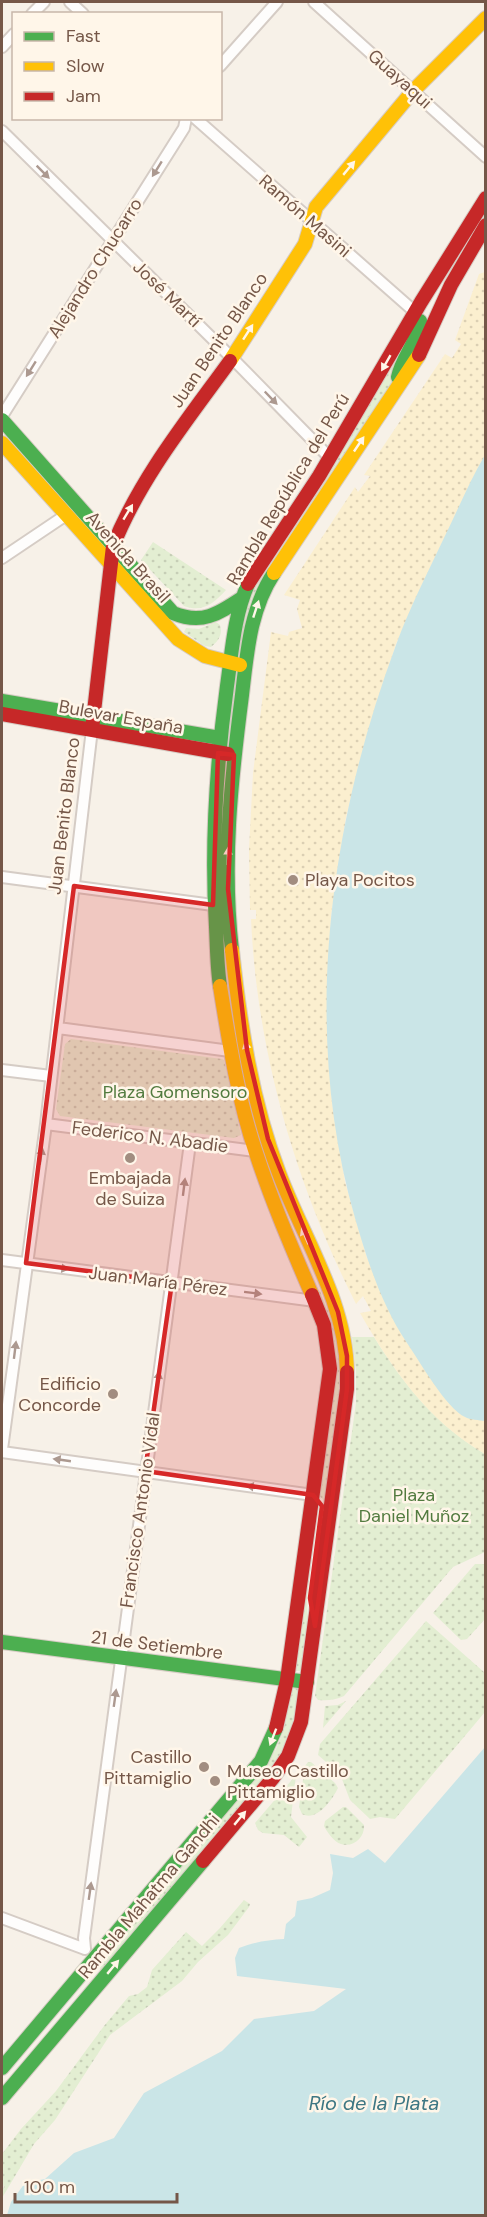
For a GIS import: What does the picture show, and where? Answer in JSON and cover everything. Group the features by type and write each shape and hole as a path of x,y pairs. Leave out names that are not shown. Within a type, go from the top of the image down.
{"main road":[{"name":"Juan Benito Blanco","path":"93,723 113,546 124,518 188,418 232,358 305,244 316,207 413,92 486,18"},
{"name":"Rambla República del Perú","path":"313,1495 330,1370 327,1336 255,1151 230,1051 219,981 213,905 213,807 220,738 235,626 242,598 250,580 330,458 415,312 486,198"},
{"name":"Rambla República del Perú","path":"334,1492 347,1389 347,1356 338,1312 290,1203 268,1139 243,1030 235,980 228,890 229,808 234,755 252,624 263,589 418,357 451,285 486,225"},
{"path":"399,386 400,367 419,328 415,312"},
{"name":"Avenida Brasil","path":"2,420 165,605 179,616 193,619 208,617 242,598"},
{"name":"Avenida Brasil","path":"2,443 178,639 205,656 230,664 246,666"},
{"name":"Bulevar España","path":"2,701 234,755"},
{"name":"Bulevar España","path":"2,714 220,738"},
{"name":"Rambla Mahatma Gandhi","path":"4,2094 273,1778 294,1741 301,1722 334,1492"},
{"path":"313,1495 322,1508 310,1598 315,1626"},
{"name":"Rambla Mahatma Gandhi","path":"2,2068 89,1955 261,1761 278,1725 287,1680 313,1495"},
{"name":"21 de Setiembre","path":"2,1642 307,1682"},
{"path":"4,2094 20,2062 93,1975 95,1971 89,1955"}],"street":[{"path":"222,64 277,2"},
{"name":"Guayaqui","path":"314,2 486,157"},
{"name":"Alejandro Chucarro","path":"2,416 184,128 186,120"},
{"name":"Ramón Masini","path":"197,120 415,312"},
{"name":"José Martí","path":"2,131 330,458"},
{"path":"2,558 66,515"},
{"name":"Juan Benito Blanco","path":"2,1450 46,1124 93,723"},
{"path":"2,877 213,905"},
{"path":"58,1028 230,1051"},
{"path":"2,1070 51,1076"},
{"name":"Federico N. Abadie","path":"46,1124 255,1151"},
{"name":"Francisco Antonio Vidal","path":"89,1955 84,1938 190,1143"},
{"name":"Juan María Pérez","path":"2,1260 315,1301"},
{"path":"2,1450 313,1495"},
{"path":"2,1918 89,1955"}],"highlighted area":[{"path":"218,753 234,755 228,889 247,1050 268,1139 338,1312 347,1356 347,1389 315,1626 310,1598 322,1506 313,1495 145,1471 172,1282 26,1263 74,886 213,905"}],"green space":[{"path":"415,327 389,389 241,633 252,592"},
{"path":"153,542 226,590 208,606 191,608 184,606 141,560"},
{"path":"216,622 220,625 220,635 211,647 205,646 184,632 186,628 199,629"},
{"name":"Plaza Gomensoro","path":"71,1039 224,1060 241,1135 234,1138 60,1116 56,1109 65,1044"},
{"path":"320,1291 336,1331 343,1375 324,1501 319,1495 331,1411"},
{"name":"Plaza Daniel Muñoz","path":"352,1337 374,1337 422,1403 451,1431 485,1454 485,1552 453,1567 344,1696 331,1700 318,1700 315,1696 356,1403 356,1371"},
{"path":"317,1514 307,1598 308,1631 304,1671 295,1671"},
{"path":"475,1564 485,1564 485,1619 467,1639 461,1640 433,1613"},
{"path":"426,1621 485,1673 485,1712 395,1819 380,1817 370,1819 350,1800 340,1774 318,1755 320,1744"},
{"path":"293,1686 302,1686 299,1705 278,1764 100,1971 100,1961 259,1774 276,1749 283,1732"},
{"path":"346,1701 323,1728 325,1706 338,1705"},
{"path":"311,1762 338,1788 323,1808 308,1816 302,1814 299,1807 305,1766"},
{"path":"296,1775 291,1817 307,1837 299,1847 284,1835 263,1833 258,1830 255,1823"},
{"path":"346,1807 364,1825 363,1834 358,1841 346,1845 336,1841 324,1826 325,1821"},
{"path":"244,1900 250,1904 249,1907 228,1935 198,1962 182,1981 110,2035 55,2120 34,2144 2,2198 4,2187 2,2154 21,2129 56,2091 104,2026 129,1996 138,1994 147,1987 152,1970 186,1932 202,1946"}],"sand":[{"name":"Playa Pocitos","path":"485,272 485,455 396,644 368,733 346,817 331,916 327,1019 332,1103 345,1182 367,1258 465,1417 485,1421 485,1454 446,1426 429,1410 399,1374 360,1313 371,1311 363,1296 356,1304 315,1212 283,1117 262,1019 251,919 256,919 256,910 250,910 249,849 253,773 271,632 288,636 289,632 302,628 297,609 300,600 284,595 355,487 358,492 370,476 364,475 445,354 452,358 461,344 455,340 479,274"}],"water":[{"path":"485,455 486,1421 465,1417 442,1395 398,1329 376,1282 355,1218 339,1147 329,1075 327,1002 330,929 339,856 354,784 373,714 396,645 418,592"},
{"name":"Río de la Plata","path":"485,1747 485,2215 7,2215 11,2202 25,2183 45,2179 74,2153 114,2138 144,2093 222,2051 254,2019 314,2011 346,1989 237,1976 235,1958 239,1948 284,1939 286,1924 295,1916 297,1901 312,1898 330,1890 333,1873 330,1854 353,1858 368,1849 385,1863"}],"traffic: fast":[{"path":"398,377 419,329 420,321"},
{"path":"2,420 173,613 201,618 217,613 242,598"},
{"path":"232,950 228,854 234,759 251,632 260,601 274,573"},
{"path":"220,986 214,867 217,776 234,634 248,584"},
{"path":"2,701 220,738"},
{"path":"2,1642 307,1682"},
{"path":"2,2068 261,1761 276,1728"},
{"path":"2,2098 203,1861"}],"traffic: slow":[{"path":"230,361 305,244 316,207 413,91 486,18"},
{"path":"274,573 419,355"},
{"path":"2,443 178,639 205,656 240,665"},
{"path":"232,950 243,1035 261,1119 279,1173 331,1295 345,1346 347,1372"},
{"path":"220,986 235,1071 250,1133 275,1207 312,1295"}],"traffic: jam":[{"path":"248,584 319,476 421,302 486,198"},
{"path":"419,355 451,285 486,225"},
{"path":"92,729 113,546 151,473 230,361"},
{"path":"2,714 228,754"},
{"path":"276,1728 287,1680 330,1369 324,1325 312,1295"},
{"path":"203,1861 273,1778 288,1756 301,1722 347,1389 347,1372"}],"place":[{"name":"Playa Pocitos","path":"293,880"},
{"name":"Embajada de Suiza","path":"130,1158"},
{"name":"Edificio Concorde","path":"113,1394"},
{"name":"Castillo Pittamiglio","path":"204,1767"},
{"name":"Museo Castillo Pittamiglio","path":"215,1781"}]}
